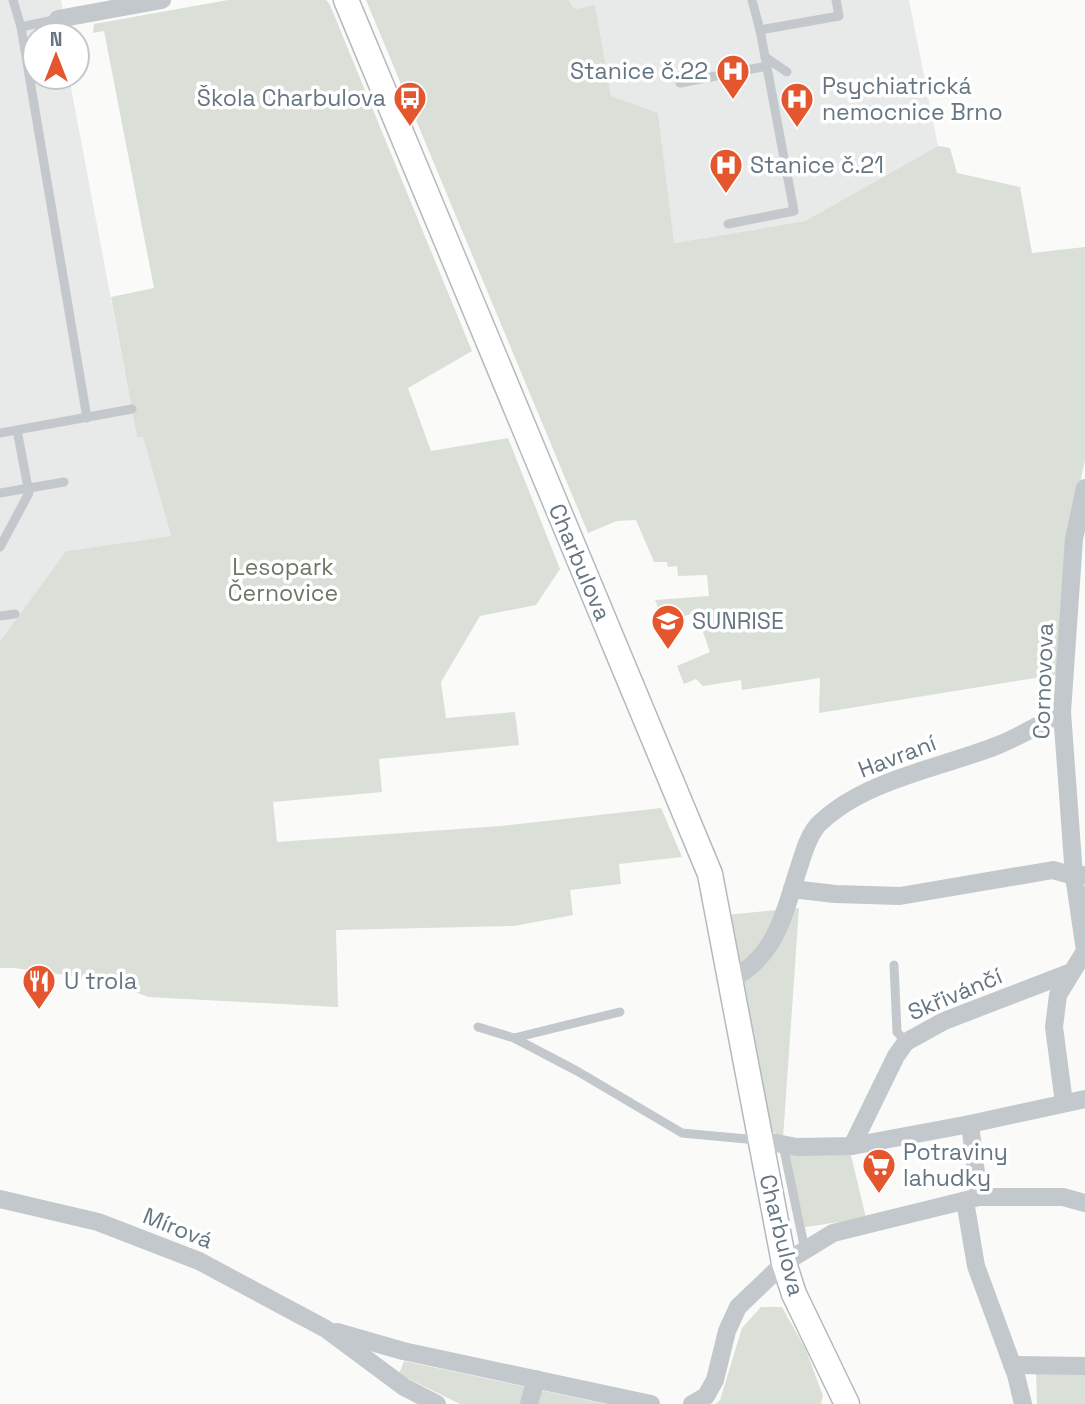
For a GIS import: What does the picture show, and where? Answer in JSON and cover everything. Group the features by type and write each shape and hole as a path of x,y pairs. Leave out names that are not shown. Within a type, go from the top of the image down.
{"street":[{"path":"58,19 162,0"},
{"name":"Charbulova","path":"346,0 710,874 771,1143 784,1263 794,1294 847,1404"},
{"name":"Cornovova","path":"1085,488 1074,539 1062,712 1080,875 1085,951"},
{"name":"Havraní","path":"732,979 757,962 774,940 804,850 819,823 842,805 883,785 998,746 1062,712"},
{"path":"792,889 835,894 900,895 1053,870 1080,875"},
{"path":"1064,1103 1054,1027 1058,995 1085,951"},
{"name":"Skřivánčí","path":"852,1146 896,1056 906,1042 944,1021 1069,974"},
{"path":"771,1143 797,1147 852,1146 970,1124 1085,1098"},
{"path":"970,1124 975,1266 1012,1365 1023,1404"},
{"path":"692,1404 706,1396 715,1380 727,1331 738,1307 784,1263 833,1233 972,1199 1063,1197 1085,1203"},
{"name":"Mírová","path":"0,1199 97,1222 199,1261 326,1329"},
{"path":"326,1329 403,1351 651,1404"},
{"path":"326,1329 404,1387 437,1404"},
{"path":"1012,1365 1085,1366"},
{"path":"529,1404 536,1379"}],"lane":[{"path":"13,0 21,27"},
{"path":"728,224 794,211 752,0"},
{"path":"760,30 839,16 836,0"},
{"path":"49,21 58,19"},
{"path":"680,83 766,62 787,72"},
{"path":"32,91 87,418"},
{"path":"0,433 132,409"},
{"path":"0,547 29,494 17,430"},
{"path":"0,493 64,482"},
{"path":"0,617 15,614"},
{"path":"894,965 897,1032 906,1042"},
{"path":"514,1038 620,1012"},
{"path":"478,1027 514,1038 578,1071 682,1133 771,1143 805,1250"}],"shaded area":[{"path":"0,0 61,0 63,11 57,12 59,21 21,21 21,91 72,91 137,437 143,436 171,536 66,551 0,641"},
{"name":"Psychiatrická nemocnice Brno","path":"569,0 909,0 938,146 805,221 673,243 658,113 611,96 595,6 577,9"}],"green space":[{"name":"Lesopark Černovice","path":"228,0 326,0 330,5 472,351 408,388 431,451 508,438 560,569 536,605 480,616 441,682 446,718 515,712 519,745 379,759 382,792 273,802 277,842 501,826 661,808 682,857 619,864 621,884 570,890 573,915 514,926 336,930 338,1007 149,997 95,979 0,968 0,641 66,551 171,536 143,437 137,437 111,297 154,288 104,31 93,33 94,24"},
{"path":"366,0 569,0 577,9 595,5 611,96 658,113 674,243 805,221 938,146 950,148 957,173 1020,187 1032,253 1085,247 1085,460 1071,524 1060,674 819,713 820,678 742,690 741,680 703,686 696,679 684,684 677,666 710,652 696,612 665,623 655,600 709,596 707,575 678,576 677,566 668,567 667,562 654,562 636,520 617,521 588,533"},
{"path":"799,908 783,1138 765,1127 725,915"},
{"path":"850,1151 866,1218 805,1227 788,1152"},
{"path":"761,1307 782,1307 806,1350 823,1396 821,1404 715,1404 720,1400 742,1328"},
{"path":"404,1361 606,1404 460,1404 399,1374"},
{"path":"1036,1370 1085,1371 1085,1404 1037,1404"}],"place":[{"name":"Stanice č.22","path":"733,101"},
{"name":"Škola Charbulova","path":"410,128"},
{"name":"Psychiatrická nemocnice Brno","path":"797,129"},
{"name":"Stanice č.21","path":"726,195"},
{"name":"SUNRISE","path":"668,651"},
{"name":"U trola","path":"39,1011"},
{"name":"Potraviny lahudky","path":"879,1195"}]}
